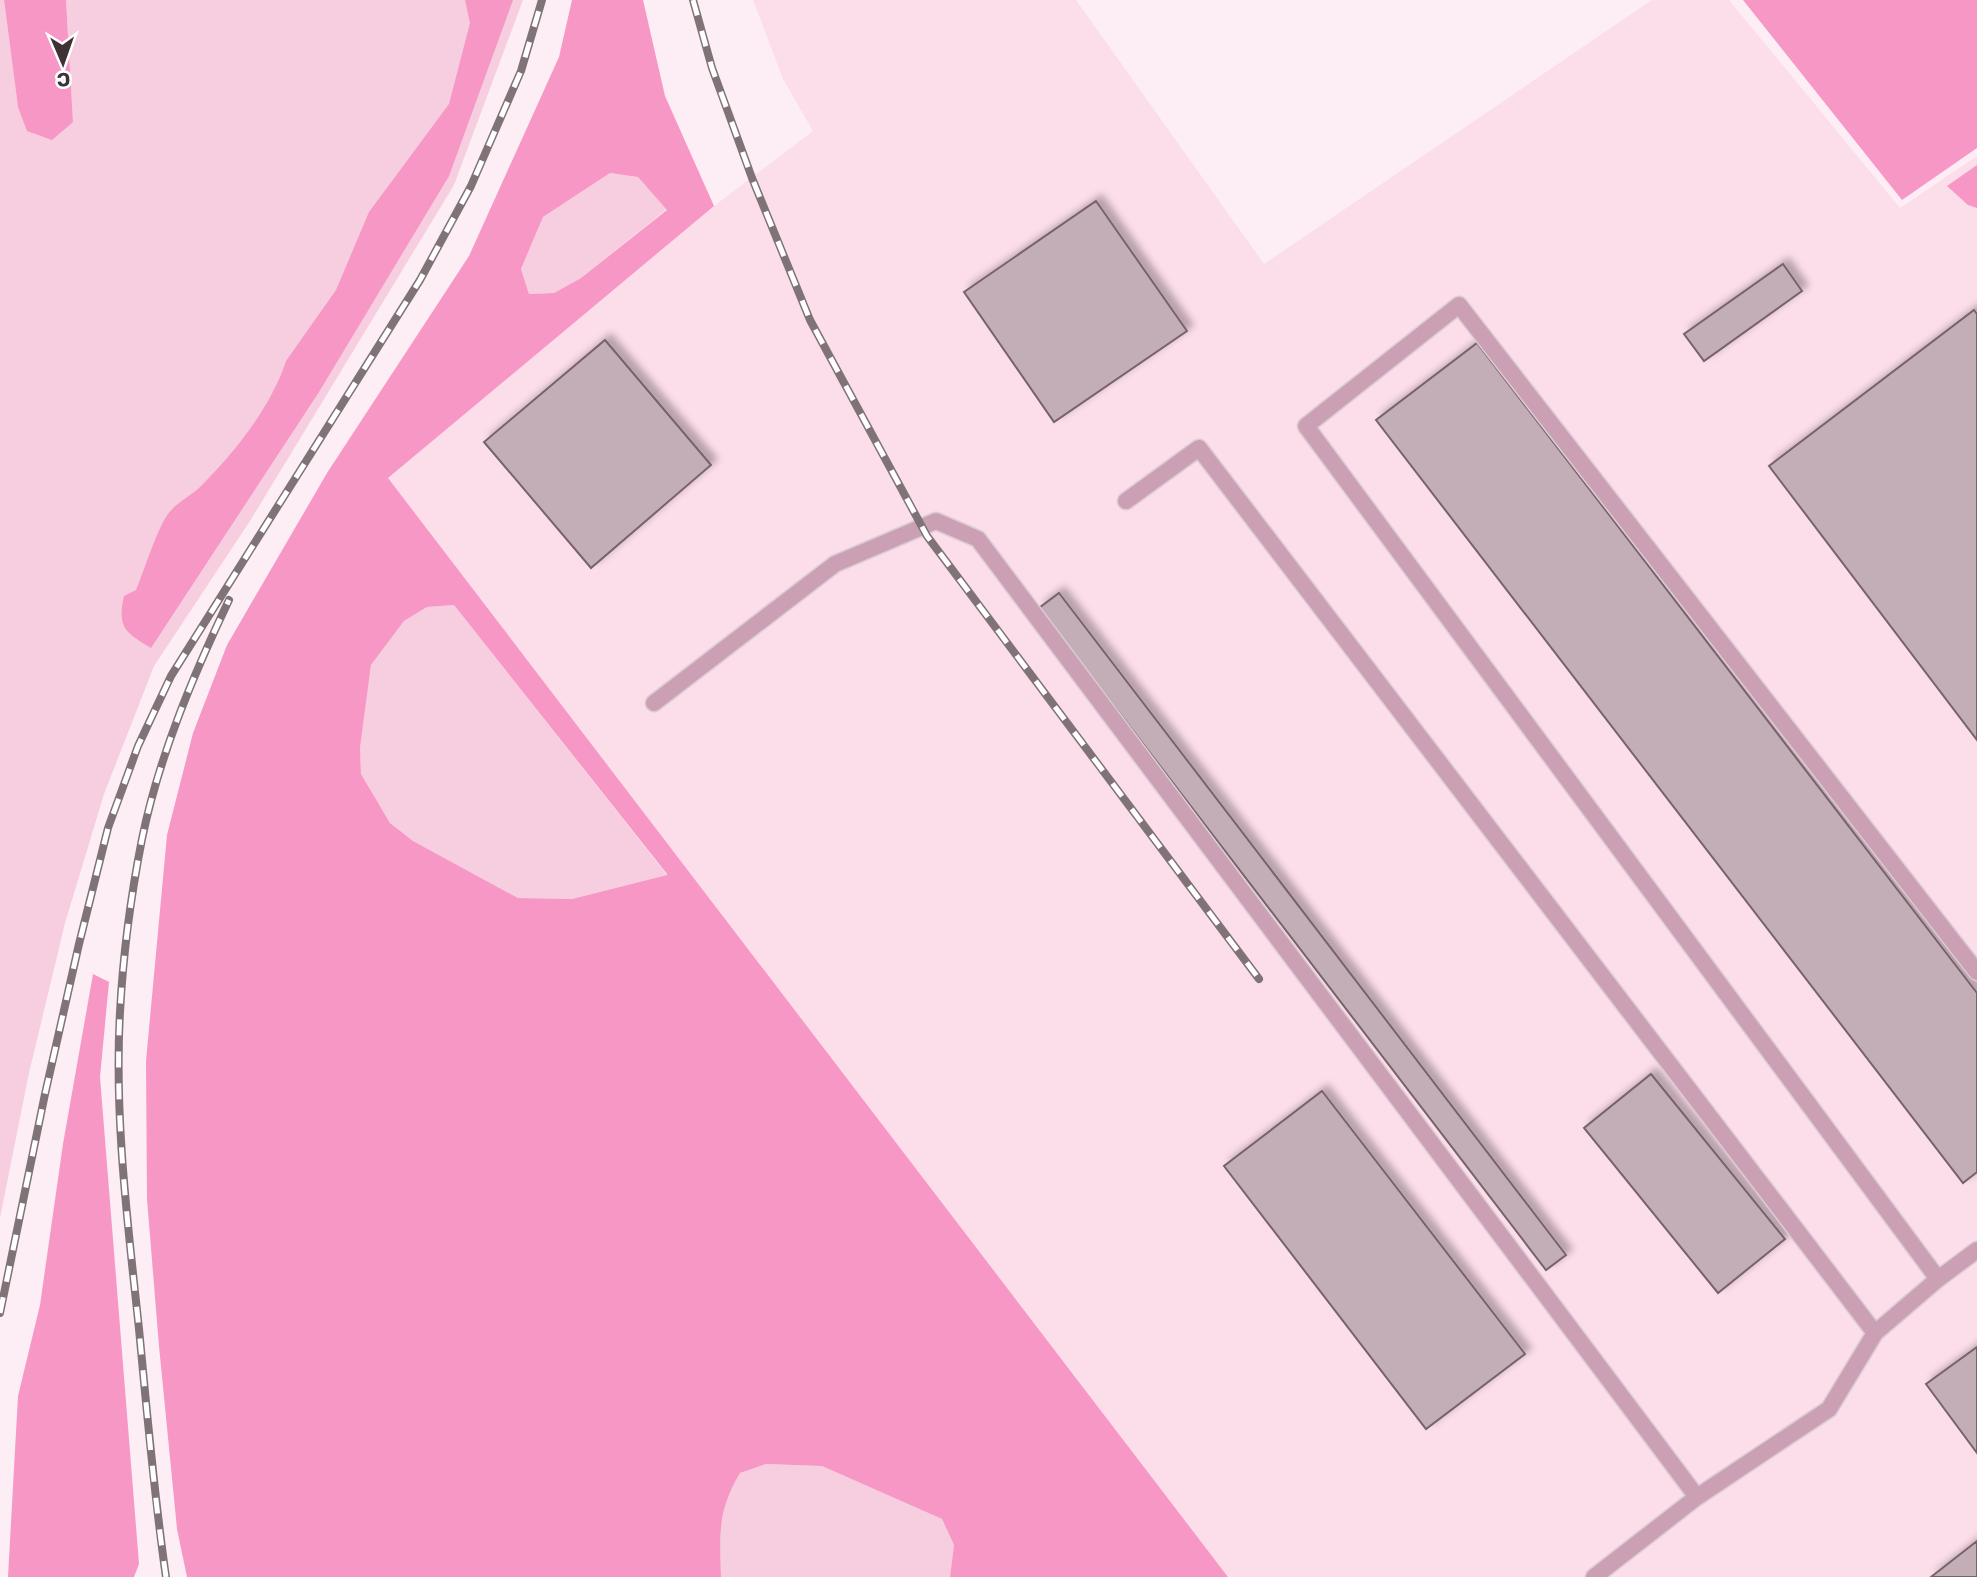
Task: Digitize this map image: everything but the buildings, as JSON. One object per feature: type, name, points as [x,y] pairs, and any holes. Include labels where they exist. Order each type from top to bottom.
[{"type":"lane","points":[[1938,1279],[1306,426],[1459,305],[1977,972]]},
{"type":"lane","points":[[1126,501],[1199,448],[1875,1333]]},
{"type":"lane","points":[[654,703],[835,564],[936,521],[978,539],[1697,1497]]},
{"type":"lane","points":[[1594,1577],[1697,1497],[1829,1409],[1875,1333],[1938,1279],[1977,1250]]},
{"type":"shaded area","points":[[0,0],[4,0],[18,107],[73,122],[66,0],[523,0],[454,185],[250,521],[154,666],[104,794],[65,923],[29,1073],[0,1218]]},
{"type":"shaded area","points":[[4,0],[66,0],[73,122],[52,140],[27,131],[18,107]]},
{"type":"shaded area","points":[[465,0],[513,0],[449,176],[319,392],[151,648],[125,628],[122,615],[124,596],[136,590],[168,514],[214,473],[251,428],[271,395],[286,361],[336,290],[369,212],[449,104],[470,23]]},
{"type":"shaded area","points":[[572,0],[643,0],[665,96],[714,206],[388,478],[1228,1577],[950,1577],[954,1545],[942,1519],[822,1466],[766,1464],[740,1473],[727,1500],[721,1535],[721,1577],[187,1577],[177,1529],[147,1199],[146,1061],[167,835],[193,733],[227,645],[327,473],[469,256],[559,57]],"holes":[[[610,173],[638,177],[667,210],[581,278],[554,293],[529,294],[521,269],[543,217]],[[454,605],[667,874],[667,875],[572,899],[518,898],[413,841],[390,823],[361,774],[360,748],[371,665],[404,621],[427,607]]]},
{"type":"shaded area","points":[[753,0],[1076,0],[1264,264],[1652,0],[1729,0],[1900,208],[1977,156],[1977,1577],[1228,1577],[388,478],[714,206],[813,131],[783,79]]},
{"type":"shaded area","points":[[1743,0],[1977,0],[1977,148],[1902,200]]},
{"type":"shaded area","points":[[1977,165],[1977,208],[1968,205],[1947,186]]},
{"type":"shaded area","points":[[610,173],[638,177],[667,209],[581,278],[554,293],[529,294],[521,269],[543,217]]},
{"type":"shaded area","points":[[454,605],[667,875],[572,899],[518,898],[413,841],[390,823],[361,774],[360,748],[371,665],[404,621],[427,607]]},
{"type":"shaded area","points":[[93,974],[109,982],[100,1077],[139,1564],[134,1577],[8,1577],[18,1396],[40,1305],[63,1144]]},
{"type":"shaded area","points":[[766,1464],[822,1466],[942,1519],[954,1545],[950,1577],[721,1577],[721,1535],[727,1500],[740,1473]]},
{"type":"railway","points":[[0,1313],[79,944],[108,828],[138,746],[171,676],[420,280],[471,186],[521,71],[542,0]]},
{"type":"railway","points":[[693,0],[712,68],[752,178],[810,320],[927,536],[1259,979]]},
{"type":"railway","points":[[166,1577],[123,1171],[119,1092],[121,990],[131,903],[149,808],[178,717],[229,600]]}]
